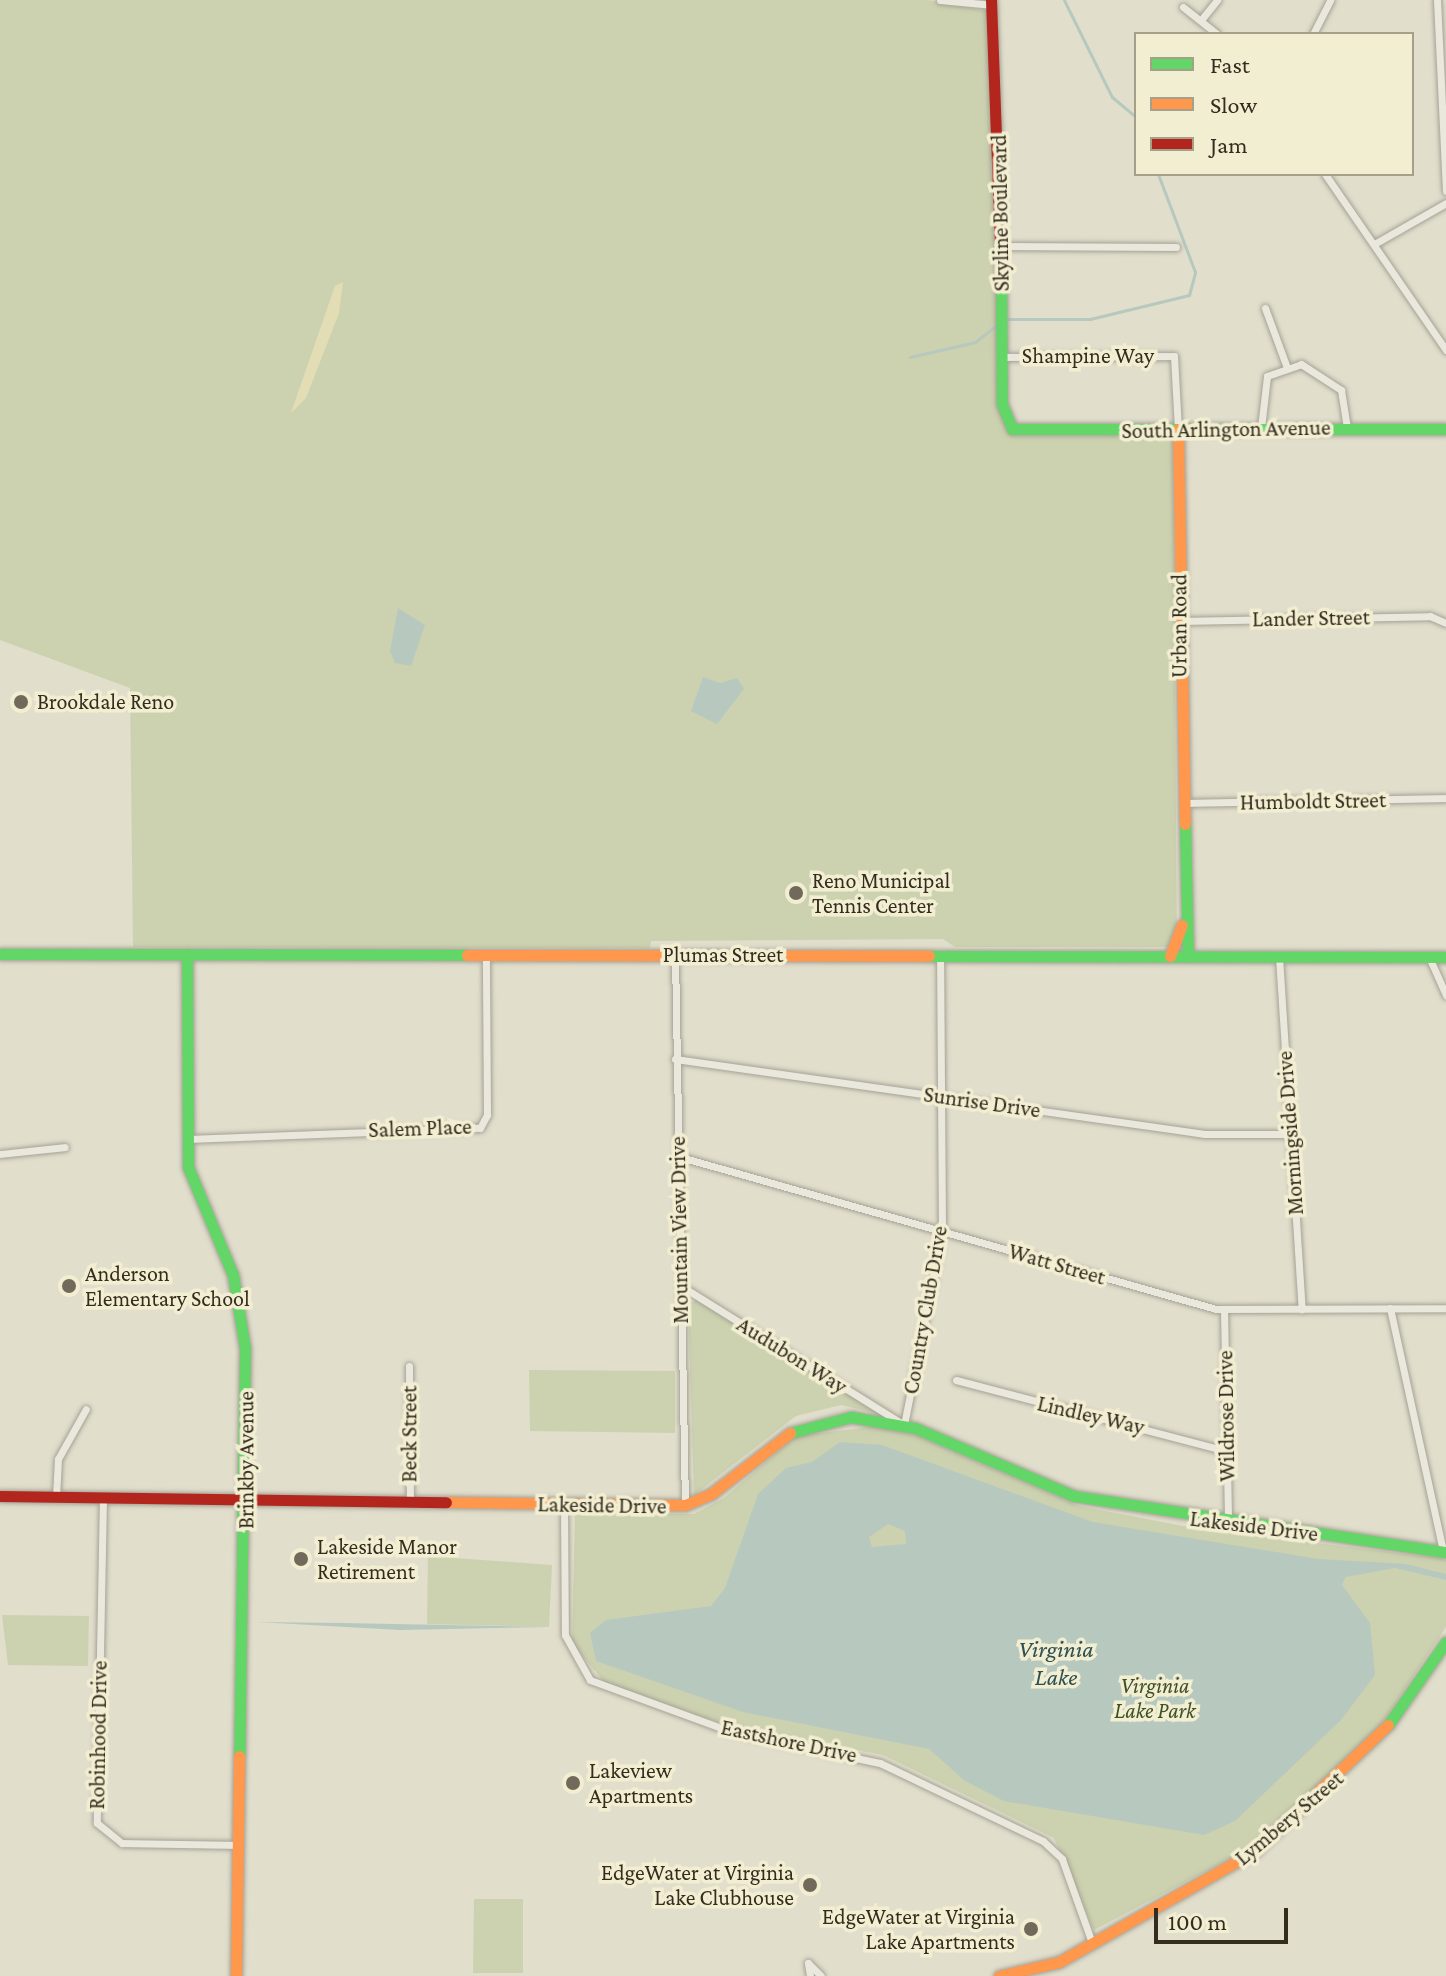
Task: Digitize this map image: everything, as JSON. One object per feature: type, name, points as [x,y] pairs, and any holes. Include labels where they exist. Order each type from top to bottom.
[{"type":"street","points":[[940,0],[953,5],[992,3]]},
{"type":"street","points":[[953,5],[963,0]]},
{"type":"street","points":[[1201,20],[1217,0]]},
{"type":"street","points":[[1314,32],[1330,0]]},
{"type":"street","points":[[1437,0],[1446,191]]},
{"type":"street","name":"Skyline Boulevard","points":[[992,3],[1002,357],[1008,425]]},
{"type":"street","points":[[1183,7],[1215,32]]},
{"type":"street","points":[[1326,176],[1376,243],[1446,350]]},
{"type":"street","points":[[1376,243],[1446,203]]},
{"type":"street","points":[[1001,246],[1176,247]]},
{"type":"street","points":[[1265,308],[1286,365]]},
{"type":"street","name":"Shampine Way","points":[[1002,357],[1174,356]]},
{"type":"street","name":"Urban Road","points":[[1174,356],[1178,429],[1181,803],[1188,956]]},
{"type":"street","points":[[1261,428],[1263,383],[1286,365],[1308,365],[1336,385],[1347,428]]},
{"type":"street","name":"South Arlington Avenue","points":[[1008,425],[1022,432],[1446,429]]},
{"type":"street","name":"Lander Street","points":[[1179,621],[1445,618]]},
{"type":"street","name":"Humboldt Street","points":[[1181,803],[1446,798]]},
{"type":"street","name":"Urban Road","points":[[1170,956],[1184,896]]},
{"type":"street","name":"Plumas Street","points":[[0,954],[1446,957]]},
{"type":"street","name":"Brinkby Avenue","points":[[187,954],[191,1180],[225,1250],[243,1320],[247,1500],[236,1976]]},
{"type":"street","name":"Country Club Drive","points":[[904,1425],[942,1231],[940,954]]},
{"type":"street","name":"Salem Place","points":[[188,1139],[480,1128],[487,1115],[486,955]]},
{"type":"street","name":"Mountain View Drive","points":[[675,955],[685,1505]]},
{"type":"street","name":"Morningside Drive","points":[[1279,957],[1302,1309]]},
{"type":"street","points":[[1429,957],[1446,995]]},
{"type":"street","name":"Sunrise Drive","points":[[675,1059],[1205,1134],[1290,1134]]},
{"type":"street","points":[[0,1154],[65,1147]]},
{"type":"street","name":"Watt Street","points":[[677,1156],[1224,1309],[1446,1308]]},
{"type":"street","name":"Audubon Way","points":[[681,1286],[904,1425]]},
{"type":"street","points":[[1390,1308],[1445,1551]]},
{"type":"street","name":"Wildrose Drive","points":[[1224,1309],[1228,1523]]},
{"type":"street","name":"Beck Street","points":[[409,1366],[410,1502]]},
{"type":"street","name":"Lindley Way","points":[[956,1380],[1226,1451]]},
{"type":"street","points":[[56,1497],[58,1459],[86,1409]]},
{"type":"street","name":"Lakeside Drive","points":[[0,1496],[685,1505],[804,1426],[851,1417],[904,1425],[1059,1492],[1228,1523],[1445,1551]]},
{"type":"street","name":"Robinhood Drive","points":[[103,1497],[97,1823],[122,1843],[238,1845]]},
{"type":"street","name":"Eastshore Drive","points":[[564,1505],[565,1635],[590,1680],[729,1731],[880,1763],[1043,1841],[1062,1859],[1092,1943]]},
{"type":"street","name":"Lymbery Street","points":[[999,1976],[1052,1971],[1092,1943],[1269,1840],[1378,1740],[1446,1642]]},
{"type":"street","points":[[810,1976],[812,1963],[821,1976]]},
{"type":"green space","points":[[0,0],[928,0],[987,11],[1007,429],[1018,436],[1173,435],[1177,947],[955,947],[943,939],[651,941],[650,948],[133,947],[130,688],[0,640]]},
{"type":"green space","points":[[697,1299],[879,1414],[841,1405],[796,1416],[694,1495],[688,1305]]},
{"type":"green space","points":[[529,1370],[675,1371],[675,1433],[530,1431]]},
{"type":"green space","name":"Virginia Lake","points":[[878,1426],[917,1436],[1079,1506],[1199,1529],[1446,1560],[1446,1627],[1376,1732],[1262,1834],[1229,1859],[1094,1930],[1054,1838],[883,1755],[725,1725],[604,1682],[572,1643],[575,1513],[694,1514],[724,1498],[796,1436]]},
{"type":"green space","points":[[428,1556],[552,1565],[549,1627],[427,1624]]},
{"type":"green space","points":[[2,1615],[89,1616],[88,1666],[8,1665]]},
{"type":"green space","points":[[474,1899],[523,1899],[523,1973],[473,1973]]},
{"type":"sand","points":[[343,282],[339,313],[306,398],[291,413],[335,286]]},
{"type":"water","points":[[398,608],[425,625],[411,666],[395,663],[390,651]]},
{"type":"water","points":[[703,677],[720,683],[737,678],[744,689],[717,724],[691,711]]},
{"type":"water","name":"Virginia Lake","points":[[840,1442],[882,1445],[1093,1522],[1318,1559],[1406,1564],[1446,1574],[1446,1580],[1395,1568],[1346,1577],[1342,1585],[1370,1623],[1375,1675],[1341,1720],[1235,1821],[1204,1835],[1004,1801],[965,1781],[929,1749],[743,1712],[596,1661],[590,1633],[606,1620],[711,1606],[725,1588],[758,1494],[786,1468],[812,1462]],"holes":[[[888,1524],[905,1531],[906,1544],[872,1547],[869,1537]]]},
{"type":"water","points":[[257,1622],[341,1623],[548,1627],[400,1630]]},
{"type":"waterway","points":[[1064,0],[1112,97],[1134,115]]},
{"type":"waterway","points":[[1004,319],[1090,319],[1189,295],[1195,272],[1159,176]]},
{"type":"waterway","points":[[910,357],[975,342],[998,324]]},
{"type":"traffic: fast","points":[[1001,276],[1002,404],[1012,429],[1446,429]]},
{"type":"traffic: fast","points":[[1185,824],[1188,956]]},
{"type":"traffic: fast","points":[[0,954],[467,955]]},
{"type":"traffic: fast","points":[[187,954],[188,1167],[233,1275],[245,1348],[239,1756]]},
{"type":"traffic: fast","points":[[929,956],[1446,957]]},
{"type":"traffic: fast","points":[[790,1433],[851,1417],[915,1428],[1074,1496],[1446,1552]]},
{"type":"traffic: fast","points":[[1388,1725],[1446,1642]]},
{"type":"traffic: slow","points":[[1178,429],[1185,824]]},
{"type":"traffic: slow","points":[[1170,956],[1182,925]]},
{"type":"traffic: slow","points":[[467,955],[929,956]]},
{"type":"traffic: slow","points":[[446,1502],[685,1505],[711,1494],[790,1433]]},
{"type":"traffic: slow","points":[[999,1976],[1059,1962],[1255,1851],[1388,1725]]},
{"type":"traffic: slow","points":[[236,1976],[239,1756]]},
{"type":"traffic: jam","points":[[991,0],[1001,276]]},
{"type":"traffic: jam","points":[[0,1496],[446,1502]]},
{"type":"place","name":"Brookdale Reno","points":[[21,702]]},
{"type":"place","name":"Reno Municipal Tennis Center","points":[[796,893]]},
{"type":"place","name":"Anderson Elementary School","points":[[69,1286]]},
{"type":"place","name":"Lakeside Manor Retirement","points":[[301,1559]]},
{"type":"place","name":"Lakeview Apartments","points":[[573,1783]]},
{"type":"place","name":"EdgeWater at Virginia Lake Clubhouse","points":[[810,1885]]},
{"type":"place","name":"EdgeWater at Virginia Lake Apartments","points":[[1031,1929]]},
{"type":"park label","name":"Virginia Lake Park","points":[[1155,1698]]}]
